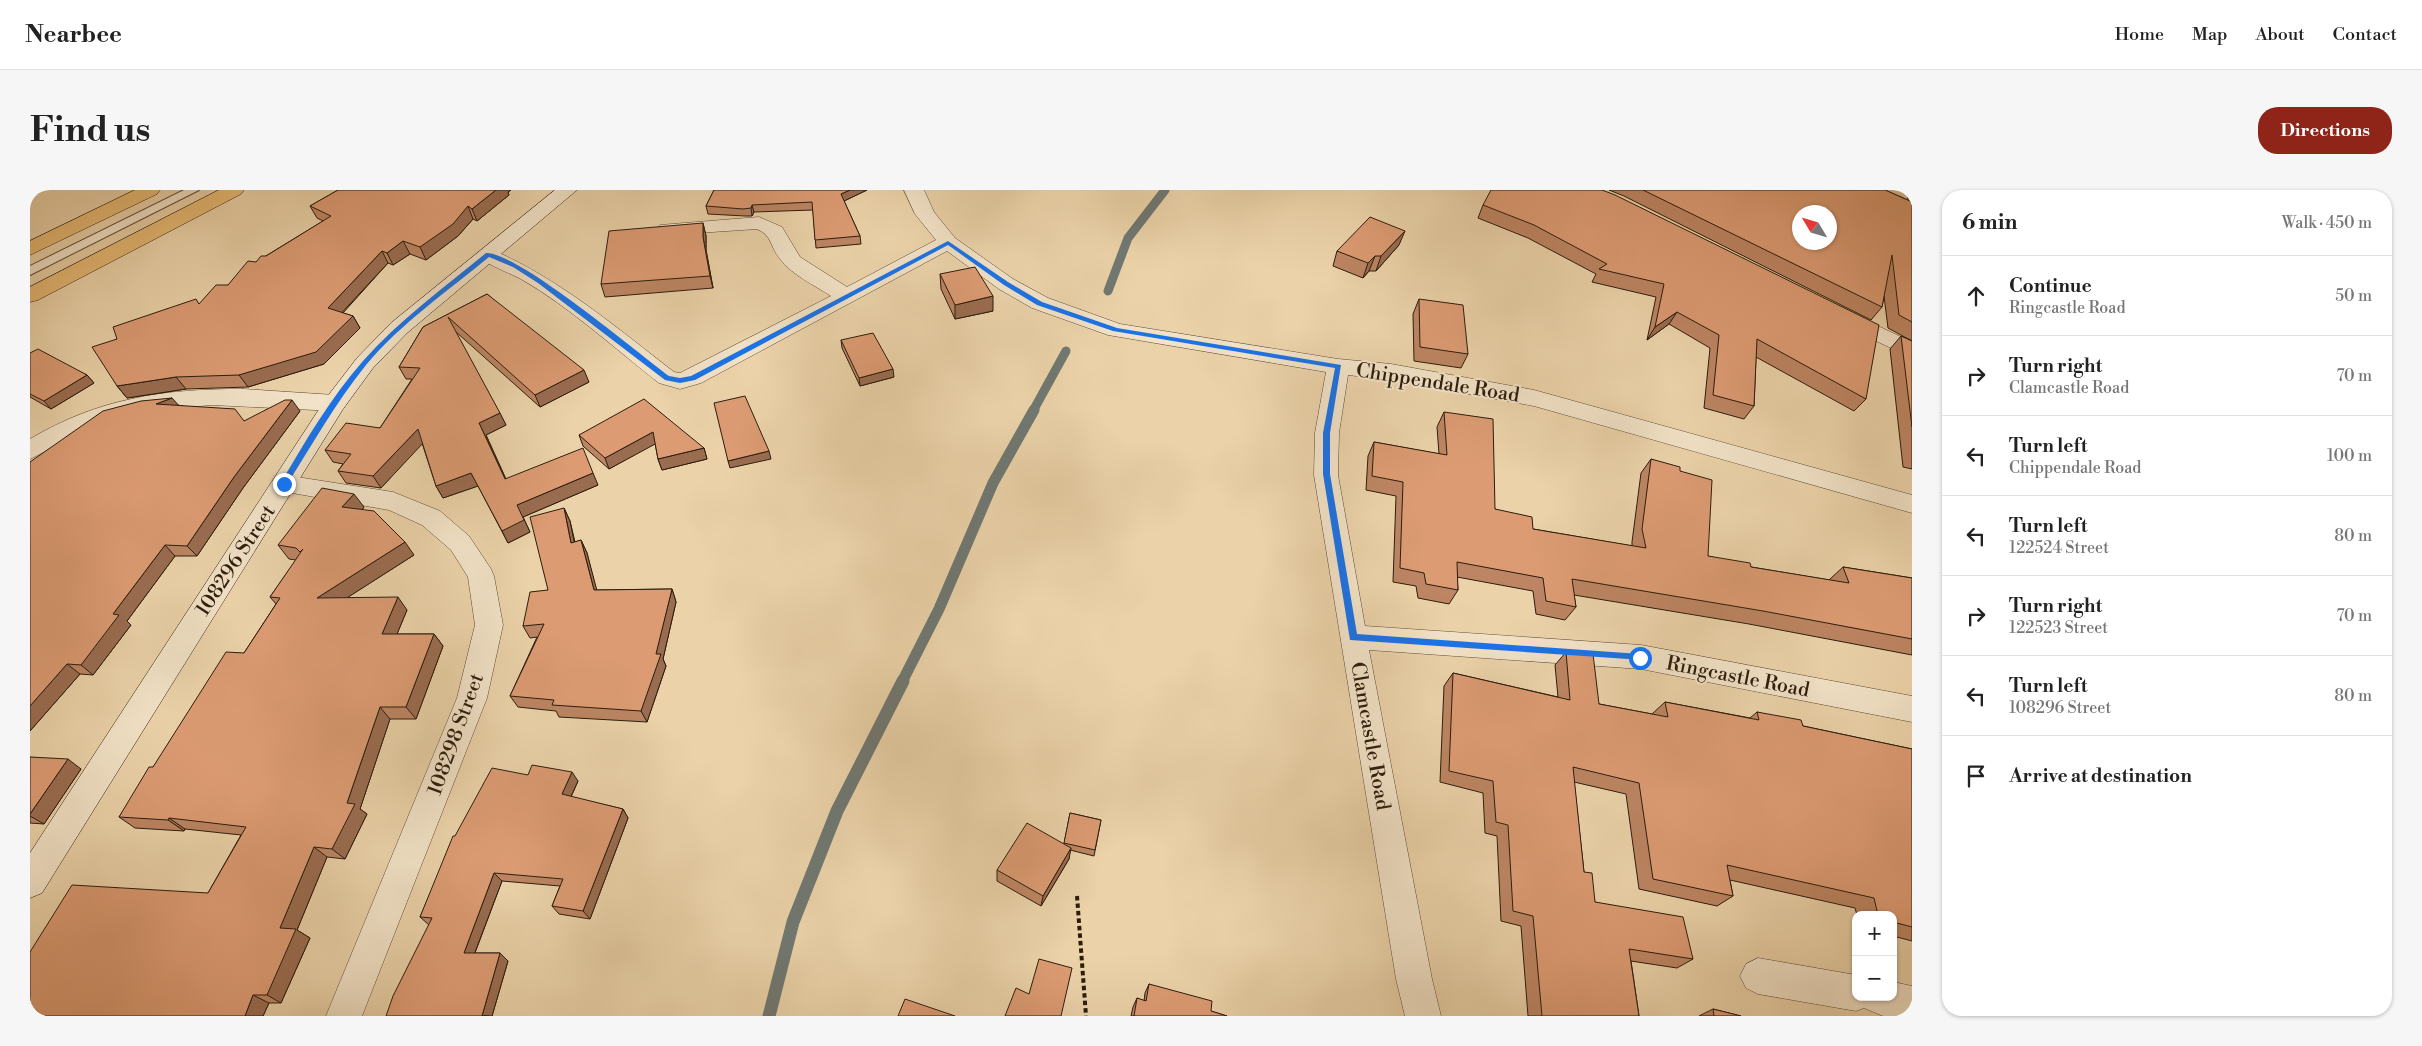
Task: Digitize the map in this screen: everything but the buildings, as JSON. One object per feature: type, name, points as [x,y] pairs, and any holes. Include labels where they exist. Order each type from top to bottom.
[{"type":"main road","points":[[30,249],[150,190]]},
{"type":"main road","points":[[30,295],[234,190]]},
{"type":"street","name":"108296 Street","points":[[30,882],[335,403],[365,362],[400,328],[567,190]]},
{"type":"street","name":"Chippendale Road","points":[[914,190],[925,214],[948,242],[1006,284],[1040,303],[1116,330],[1338,366],[1391,372],[1534,398],[1912,504]]},
{"type":"street","points":[[647,231],[759,222],[772,227],[781,235],[784,250],[792,260],[846,296]]},
{"type":"street","points":[[488,255],[516,266],[540,281],[667,378],[680,381],[693,378],[948,242]]},
{"type":"street","points":[[1824,307],[1912,350]]},
{"type":"street","name":"Clamcastle Road","points":[[1338,366],[1327,433],[1326,474],[1414,979],[1423,1016]]},
{"type":"street","points":[[30,450],[92,418],[134,406],[178,399],[224,396],[335,403]]},
{"type":"street","name":"108298 Street","points":[[284,484],[393,501],[431,518],[460,543],[481,576],[489,625],[472,698],[344,1016]]},
{"type":"street","name":"Ringcastle Road","points":[[1353,637],[1640,658],[1912,709]]},
{"type":"street","points":[[1758,976],[1852,993]]},
{"type":"street","points":[[1897,1001],[1912,1004]]},
{"type":"lane","points":[[30,272],[193,190]]},
{"type":"path","points":[[1077,896],[1086,1016]]},
{"type":"waterway","points":[[1108,291],[1128,238],[1165,190]]},
{"type":"waterway","points":[[1033,411],[1066,351]]},
{"type":"waterway","points":[[902,682],[939,609],[993,483],[1034,410]]},
{"type":"waterway","points":[[769,1016],[793,922],[837,811],[903,681]]},
{"type":"route","points":[[284,484],[335,403],[365,362],[400,328],[488,255],[516,266],[540,281],[667,378],[680,381],[693,378],[948,242],[1006,284],[1040,303],[1075,317],[1116,330],[1338,366],[1327,433],[1326,474],[1353,637],[1640,658]]}]
